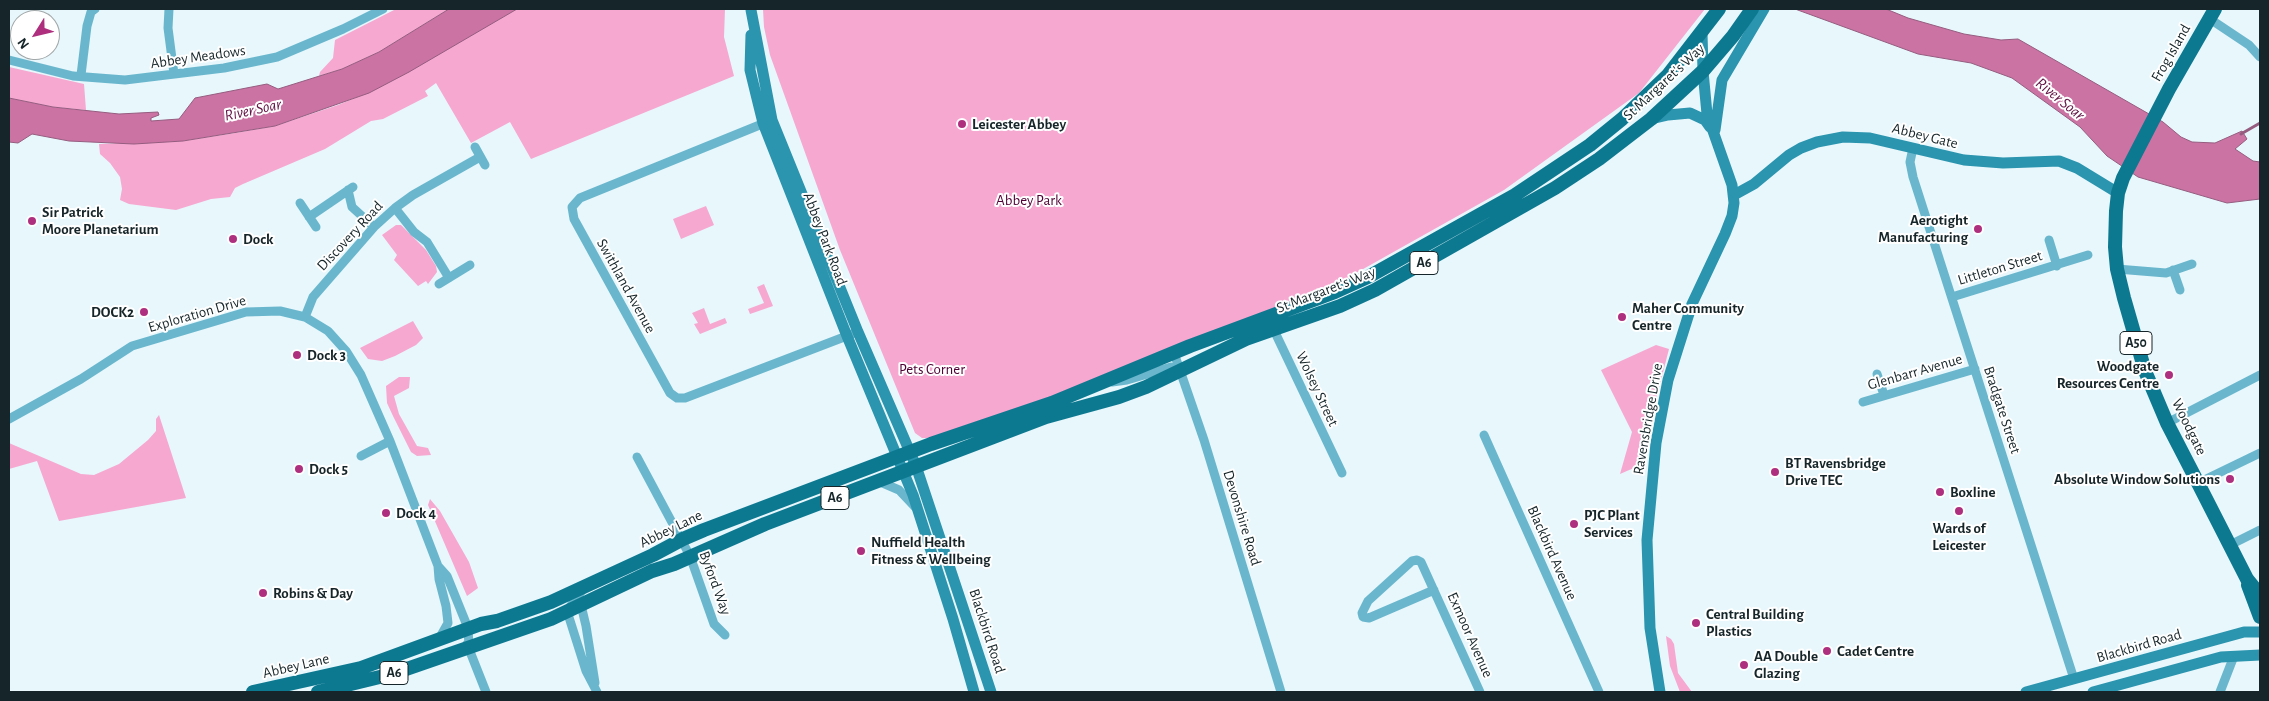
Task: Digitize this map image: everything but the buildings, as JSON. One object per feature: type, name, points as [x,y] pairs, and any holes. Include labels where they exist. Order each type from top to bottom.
[{"type":"main road","name":"St Margaret's Way","points":[[910,468],[1046,417],[1108,401],[1179,371],[1271,322],[1368,277],[1515,195],[1590,145],[1622,118],[1668,75],[1719,9]]},
{"type":"main road","name":"St Margaret's Way","points":[[897,458],[1052,404],[1174,353],[1271,322],[1340,306],[1401,277],[1555,188],[1599,159],[1651,119],[1702,71],[1749,24],[1752,9]]},
{"type":"main road","name":"Frog Island","points":[[2118,193],[2123,178],[2212,14]]},
{"type":"main road","name":"Woodgate","points":[[2118,193],[2115,230],[2117,269],[2145,371],[2167,423],[2247,579],[2260,595]]},
{"type":"main road","name":"Abbey Lane","points":[[253,692],[361,668],[438,639],[463,633],[551,602],[586,584],[653,555],[682,539],[897,458]]},
{"type":"main road","name":"Abbey Lane","points":[[318,692],[365,682],[463,633],[487,637],[516,630],[765,524],[910,468]]},
{"type":"main road","name":"Woodgate","points":[[2247,579],[2250,594],[2260,617]]},
{"type":"street","points":[[169,9],[168,28],[174,74]]},
{"type":"street","name":"Abbey Meadows","points":[[9,60],[73,76],[81,75],[125,80],[245,65],[277,57],[343,29],[383,9]]},
{"type":"street","name":"Abbey Park Road","points":[[751,9],[768,122],[847,336],[897,458],[910,468]]},
{"type":"street","name":"Ravensbridge Drive","points":[[1715,134],[1722,80],[1749,24],[1764,9]]},
{"type":"street","points":[[81,75],[90,10]]},
{"type":"street","points":[[2212,14],[2260,58]]},
{"type":"street","name":"Ravensbridge Drive","points":[[1660,692],[1650,628],[1646,540],[1656,443],[1668,380],[1692,304],[1732,216],[1734,195],[1707,114],[1702,71],[1702,33]]},
{"type":"street","name":"Ravensbridge Drive","points":[[1651,119],[1690,113],[1705,120],[1715,134]]},
{"type":"street","name":"Abbey Park Road","points":[[768,122],[910,452],[910,468]]},
{"type":"street","name":"Swithland Avenue","points":[[768,122],[580,198],[572,206],[574,219],[673,396],[685,398],[858,332]]},
{"type":"street","name":"Abbey Gate","points":[[1734,195],[1754,184],[1789,155],[1817,142],[1843,137],[1870,138],[1964,160],[2003,163],[2058,161],[2078,168],[2118,193]]},
{"type":"street","name":"Discovery Road","points":[[305,317],[313,297],[374,227],[413,195],[482,161],[475,148]]},
{"type":"street","name":"Bradgate Street","points":[[1913,148],[1910,162],[1914,177],[2074,679]]},
{"type":"street","points":[[309,217],[350,189],[352,207],[374,227]]},
{"type":"street","points":[[300,203],[316,227]]},
{"type":"street","points":[[395,208],[414,232],[427,242],[450,278]]},
{"type":"street","name":"Littleton Street","points":[[2049,240],[2057,266]]},
{"type":"street","name":"Littleton Street","points":[[1952,297],[2088,255]]},
{"type":"street","points":[[2117,269],[2166,273],[2192,264]]},
{"type":"street","points":[[439,284],[470,265]]},
{"type":"street","points":[[2173,270],[2180,290]]},
{"type":"street","name":"Exploration Drive","points":[[9,419],[81,380],[132,346],[246,312],[280,311],[305,317],[328,331],[346,351],[360,375],[390,441],[438,566],[439,579],[446,606],[463,633]]},
{"type":"street","name":"Wolsey Street","points":[[1271,322],[1342,473]]},
{"type":"street","name":"Devonshire Road","points":[[1174,353],[1204,440],[1281,692]]},
{"type":"street","points":[[1097,384],[1127,380],[1171,367],[1179,371]]},
{"type":"street","name":"Glenbarr Avenue","points":[[1862,402],[1975,369]]},
{"type":"street","points":[[1877,374],[1884,395]]},
{"type":"street","points":[[2167,423],[2260,375]]},
{"type":"street","name":"Blackbird Avenue","points":[[1484,435],[1594,688],[1599,692]]},
{"type":"street","points":[[361,456],[390,441]]},
{"type":"street","points":[[2198,483],[2260,453]]},
{"type":"street","name":"Byford Way","points":[[637,457],[690,556],[714,624],[725,635]]},
{"type":"street","name":"Blackbird Road","points":[[910,468],[918,508],[974,692]]},
{"type":"street","name":"Blackbird Road","points":[[910,468],[977,647],[991,692]]},
{"type":"street","points":[[878,481],[899,490],[918,508]]},
{"type":"street","points":[[2230,545],[2260,530]]},
{"type":"street","name":"Exmoor Avenue","points":[[1434,590],[1369,618],[1363,617],[1362,613],[1368,601],[1412,561],[1417,560],[1421,562],[1434,590],[1480,692]]},
{"type":"street","name":"Exploration Drive","points":[[438,566],[447,576],[463,633]]},
{"type":"street","points":[[586,584],[573,607],[586,671],[596,689]]},
{"type":"street","points":[[551,602],[573,607]]},
{"type":"street","points":[[573,607],[589,640],[596,689]]},
{"type":"street","name":"Blackbird Road","points":[[2026,692],[2244,632],[2260,632]]},
{"type":"street","points":[[463,633],[486,692]]},
{"type":"street","points":[[962,651],[977,647]]},
{"type":"street","points":[[2093,692],[2221,657],[2260,655]]},
{"type":"street","points":[[2220,692],[2234,656]]},
{"type":"green space","points":[[396,9],[449,9],[379,52],[342,69],[319,76],[320,72],[333,58],[335,40]]},
{"type":"green space","points":[[517,9],[725,9],[724,37],[734,76],[531,159],[510,122],[471,143],[436,83],[425,91],[428,96],[383,119],[371,121],[325,149],[235,188],[230,197],[211,199],[176,210],[129,204],[120,200],[122,189],[120,177],[110,163],[100,154],[99,144],[183,141],[235,133],[275,126],[338,105],[369,92]]},
{"type":"green space","name":"Abbey Park","points":[[763,9],[1705,9],[1639,93],[1504,190],[1340,282],[1278,310],[1060,394],[930,438],[922,438],[915,433],[840,250],[770,55],[764,27]]},
{"type":"green space","points":[[9,67],[84,84],[86,110],[53,107],[9,98]]},
{"type":"green space","points":[[706,206],[714,225],[681,239],[673,219]]},
{"type":"green space","points":[[396,225],[401,225],[426,250],[436,266],[437,272],[428,284],[426,281],[418,286],[394,260],[397,255],[382,235]]},
{"type":"green space","points":[[764,284],[773,306],[750,314],[748,309],[764,303],[757,287]]},
{"type":"green space","points":[[704,308],[710,324],[725,318],[727,323],[700,334],[694,324],[698,323],[692,313]]},
{"type":"green space","points":[[413,321],[423,338],[416,345],[395,356],[382,361],[368,359],[360,348]]},
{"type":"green space","points":[[1656,345],[1669,349],[1652,415],[1643,464],[1620,474],[1632,432],[1601,370]]},
{"type":"green space","points":[[399,377],[410,377],[409,388],[394,396],[399,414],[417,446],[428,448],[431,455],[417,456],[411,452],[387,403],[386,386]]},
{"type":"green space","points":[[159,415],[186,498],[59,521],[37,461],[9,469],[9,443],[81,474],[94,475],[119,464],[148,440],[156,431],[156,419]]},
{"type":"green space","points":[[430,499],[440,511],[469,562],[478,588],[467,596],[428,505]]},
{"type":"green space","points":[[1666,636],[1674,644],[1678,673],[1692,692],[1680,692],[1670,666]]},
{"type":"water","name":"River Soar","points":[[449,9],[517,9],[369,93],[275,126],[183,141],[134,144],[69,141],[32,134],[18,143],[9,142],[9,98],[53,107],[119,114],[158,112],[159,115],[151,118],[151,121],[179,119],[195,98],[267,84],[278,89],[342,69],[379,52]]},
{"type":"water","name":"River Soar","points":[[1795,9],[1886,9],[1908,18],[1964,34],[2001,40],[2018,39],[2163,122],[2181,137],[2192,142],[2215,143],[2242,131],[2247,139],[2235,149],[2253,161],[2260,162],[2260,199],[2227,203],[2138,177],[2107,156],[2080,127],[2012,78],[1971,63],[1918,54]]},
{"type":"waterway","points":[[2241,134],[2260,123]]},
{"type":"place","name":"Leicester Abbey","points":[[962,124]]},
{"type":"place","name":"Sir Patrick Moore Planetarium","points":[[32,221]]},
{"type":"place","name":"Aerotight Manufacturing","points":[[1978,229]]},
{"type":"place","name":"Dock","points":[[233,239]]},
{"type":"place","name":"DOCK2","points":[[144,312]]},
{"type":"place","name":"Maher Community Centre","points":[[1622,317]]},
{"type":"place","name":"Dock 3","points":[[297,355]]},
{"type":"place","name":"Woodgate Resources Centre","points":[[2169,375]]},
{"type":"place","name":"Dock 5","points":[[299,469]]},
{"type":"place","name":"BT Ravensbridge Drive TEC","points":[[1775,472]]},
{"type":"place","name":"Absolute Window Solutions","points":[[2230,479]]},
{"type":"place","name":"Boxline","points":[[1940,492]]},
{"type":"place","name":"Wards of Leicester","points":[[1959,511]]},
{"type":"place","name":"Dock 4","points":[[386,513]]},
{"type":"place","name":"PJC Plant Services","points":[[1574,524]]},
{"type":"place","name":"Nuffield Health Fitness & Wellbeing","points":[[861,551]]},
{"type":"place","name":"Robins & Day","points":[[263,593]]},
{"type":"place","name":"Central Building Plastics","points":[[1696,623]]},
{"type":"place","name":"Cadet Centre","points":[[1827,651]]},
{"type":"place","name":"AA Double Glazing","points":[[1744,665]]},
{"type":"park label","name":"Pets Corner","points":[[932,369]]}]
